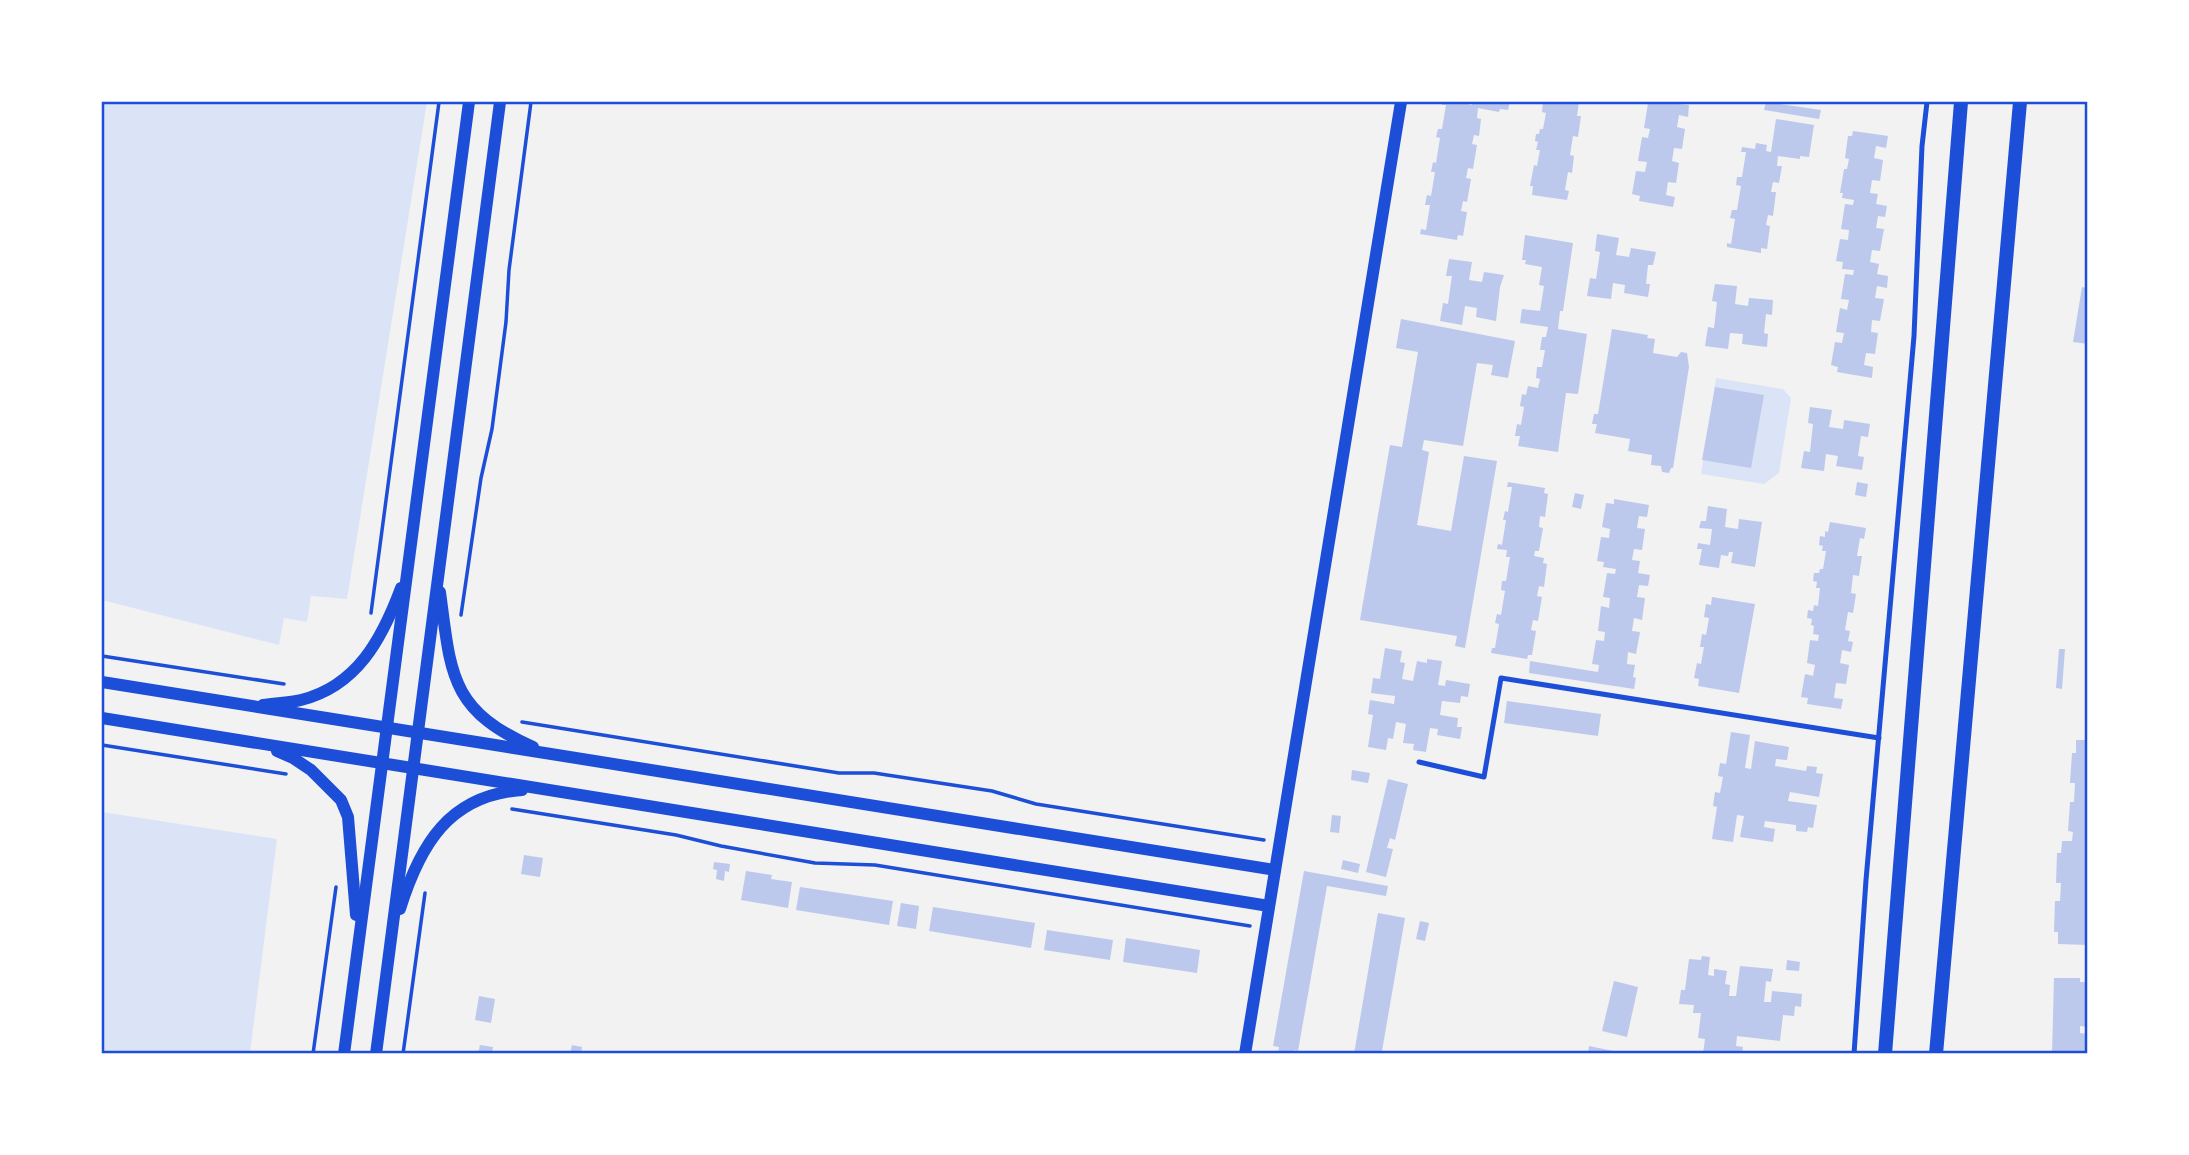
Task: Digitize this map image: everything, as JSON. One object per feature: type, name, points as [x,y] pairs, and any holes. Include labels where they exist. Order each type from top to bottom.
[{"type":"main road","points":[[1885,1054],[1961,102]]},
{"type":"main road","points":[[1936,1054],[2020,102]]},
{"type":"street","points":[[344,1054],[469,102]]},
{"type":"street","points":[[376,1054],[500,102]]},
{"type":"street","points":[[1245,1054],[1401,102]]},
{"type":"street","points":[[249,706],[300,700],[340,684],[359,667],[373,648],[407,572]]},
{"type":"street","points":[[438,576],[456,684],[480,716],[521,741],[550,754]]},
{"type":"street","points":[[102,682],[1275,870]]},
{"type":"street","points":[[102,718],[1269,906]]},
{"type":"street","points":[[243,740],[293,758],[311,770],[341,800],[348,817],[359,937]]},
{"type":"street","points":[[389,943],[406,890],[423,851],[449,817],[492,794],[542,789]]},
{"type":"lane","points":[[1854,1054],[1866,880],[1914,336],[1922,146],[1927,102]]},
{"type":"lane","points":[[1419,762],[1484,777],[1501,678],[1879,738]]},
{"type":"path","points":[[369,623],[439,102]]},
{"type":"path","points":[[460,622],[481,478],[492,429],[531,102]]},
{"type":"path","points":[[102,656],[295,686]]},
{"type":"path","points":[[522,722],[839,773],[874,772],[979,789],[1037,804],[1280,843]]},
{"type":"path","points":[[102,745],[290,776]]},
{"type":"path","points":[[504,808],[676,835],[815,863],[875,865],[1266,929]]},
{"type":"path","points":[[313,1054],[337,880]]},
{"type":"path","points":[[403,1054],[426,884]]},
{"type":"shaded area","points":[[102,102],[427,102],[347,599],[311,596],[307,622],[284,618],[279,645],[102,600]]},
{"type":"shaded area","points":[[1716,378],[1783,389],[1791,398],[1779,473],[1764,484],[1701,474]]},
{"type":"shaded area","points":[[102,812],[277,839],[250,1053],[102,1053]]},
{"type":"building","points":[[1442,102],[1467,102],[1472,105],[1472,102],[1510,102],[1508,110],[1500,109],[1499,112],[1478,108],[1477,118],[1481,119],[1479,136],[1474,135],[1472,144],[1477,145],[1473,169],[1468,168],[1466,178],[1471,179],[1467,202],[1463,201],[1461,211],[1467,212],[1463,236],[1458,235],[1457,240],[1420,234],[1421,229],[1426,230],[1430,205],[1425,205],[1427,195],[1431,196],[1435,172],[1431,172],[1433,162],[1436,163],[1440,138],[1436,137],[1438,129],[1442,129],[1446,105],[1442,105]]},
{"type":"building","points":[[1543,102],[1579,102],[1577,116],[1581,116],[1578,137],[1573,136],[1570,155],[1574,156],[1572,173],[1568,172],[1565,190],[1569,191],[1567,200],[1532,195],[1533,186],[1530,186],[1540,150],[1536,150],[1536,134],[1543,129],[1546,113],[1542,112]]},
{"type":"building","points":[[1766,102],[1821,110],[1819,119],[1764,110]]},
{"type":"building","points":[[1648,103],[1689,105],[1688,117],[1679,115],[1677,127],[1685,129],[1682,149],[1674,148],[1672,161],[1679,163],[1676,183],[1668,182],[1666,195],[1675,197],[1673,207],[1639,201],[1640,196],[1632,194],[1636,171],[1645,172],[1647,162],[1638,161],[1642,137],[1648,138],[1650,129],[1644,128]]},
{"type":"building","points":[[1776,119],[1814,125],[1809,157],[1800,156],[1800,159],[1778,156],[1777,166],[1782,166],[1779,183],[1773,182],[1771,192],[1776,192],[1773,216],[1768,215],[1766,225],[1770,226],[1767,249],[1761,248],[1761,253],[1727,247],[1727,243],[1731,244],[1735,219],[1730,218],[1732,210],[1737,210],[1741,186],[1736,185],[1737,177],[1742,177],[1746,152],[1741,152],[1742,147],[1755,149],[1756,143],[1767,145],[1766,151],[1771,152]]},
{"type":"building","points":[[1853,131],[1888,136],[1886,148],[1876,146],[1874,158],[1883,160],[1880,181],[1872,180],[1870,193],[1878,194],[1876,204],[1887,206],[1885,217],[1878,216],[1876,228],[1884,229],[1880,251],[1872,250],[1870,262],[1879,264],[1877,274],[1888,276],[1887,288],[1877,286],[1875,298],[1884,299],[1880,321],[1872,320],[1871,332],[1878,333],[1875,354],[1866,353],[1864,365],[1873,367],[1872,378],[1837,372],[1838,367],[1831,365],[1835,342],[1842,343],[1844,333],[1836,332],[1840,308],[1847,310],[1849,300],[1841,299],[1845,274],[1853,275],[1854,270],[1842,269],[1843,262],[1836,261],[1840,239],[1848,240],[1849,230],[1841,229],[1845,204],[1853,205],[1854,200],[1842,198],[1843,193],[1840,193],[1844,169],[1847,169],[1849,159],[1845,158],[1848,136],[1852,136]]},
{"type":"building","points":[[1597,234],[1619,238],[1616,255],[1629,257],[1631,248],[1656,252],[1653,265],[1648,265],[1648,297],[1624,293],[1625,285],[1613,283],[1611,299],[1587,296],[1590,278],[1596,279],[1600,252],[1595,251]]},
{"type":"building","points":[[1525,235],[1573,243],[1558,329],[1587,334],[1578,394],[1566,393],[1558,452],[1518,446],[1520,436],[1515,436],[1517,424],[1521,425],[1524,407],[1520,406],[1522,394],[1526,395],[1528,386],[1538,388],[1540,379],[1536,378],[1537,367],[1542,367],[1545,350],[1540,350],[1542,337],[1546,337],[1548,327],[1520,323],[1522,309],[1540,311],[1544,286],[1539,285],[1542,267],[1525,264],[1526,260],[1522,260]]},
{"type":"building","points":[[1449,259],[1472,262],[1469,280],[1482,282],[1484,272],[1504,275],[1496,321],[1476,317],[1477,308],[1465,306],[1462,325],[1440,321],[1443,303],[1448,304],[1452,276],[1446,276]]},
{"type":"building","points":[[1715,284],[1737,286],[1735,304],[1748,306],[1749,298],[1773,300],[1772,315],[1766,314],[1764,333],[1768,334],[1767,347],[1742,344],[1743,334],[1730,333],[1728,349],[1705,346],[1708,327],[1714,328],[1717,302],[1712,301]]},
{"type":"building","points":[[2082,287],[2088,288],[2088,344],[2073,342]]},
{"type":"building","points":[[1401,319],[1515,341],[1508,378],[1491,375],[1493,365],[1477,363],[1463,446],[1424,440],[1422,450],[1429,452],[1417,525],[1451,531],[1464,456],[1497,461],[1465,648],[1455,646],[1457,636],[1360,620],[1390,445],[1402,447],[1418,352],[1396,348]]},
{"type":"building","points":[[1612,329],[1648,335],[1647,338],[1655,339],[1653,353],[1677,357],[1681,352],[1687,353],[1689,367],[1673,468],[1669,473],[1662,472],[1661,466],[1651,465],[1652,455],[1628,451],[1630,439],[1595,433],[1597,424],[1592,424],[1594,414],[1598,414]]},
{"type":"building","points":[[1715,387],[1764,395],[1751,468],[1702,460]]},
{"type":"building","points":[[1810,407],[1832,410],[1829,427],[1843,429],[1844,420],[1870,424],[1868,437],[1861,436],[1858,456],[1864,457],[1862,470],[1836,466],[1838,456],[1826,454],[1824,471],[1801,468],[1804,451],[1810,452],[1813,424],[1808,423]]},
{"type":"building","points":[[1508,482],[1545,488],[1544,493],[1548,494],[1545,517],[1540,516],[1539,527],[1543,528],[1539,551],[1535,551],[1534,556],[1544,558],[1543,563],[1547,564],[1544,587],[1539,586],[1537,596],[1542,597],[1538,621],[1533,620],[1531,630],[1536,631],[1532,655],[1528,655],[1527,659],[1491,653],[1492,648],[1495,648],[1499,624],[1495,623],[1497,614],[1501,615],[1505,591],[1501,590],[1502,581],[1506,581],[1510,557],[1506,557],[1507,550],[1497,549],[1498,544],[1502,545],[1506,520],[1503,520],[1505,511],[1508,512],[1512,487],[1507,487]]},
{"type":"building","points":[[1857,482],[1868,484],[1866,497],[1855,495]]},
{"type":"building","points":[[1575,493],[1584,495],[1581,509],[1572,507]]},
{"type":"building","points":[[1614,499],[1649,505],[1647,517],[1639,516],[1637,528],[1645,529],[1642,550],[1634,549],[1632,560],[1640,561],[1638,573],[1650,575],[1648,586],[1639,585],[1637,597],[1645,598],[1642,620],[1634,618],[1632,631],[1640,632],[1636,654],[1628,652],[1627,664],[1635,665],[1634,689],[1529,673],[1530,661],[1598,672],[1599,665],[1592,664],[1596,640],[1604,641],[1605,632],[1598,631],[1601,606],[1609,608],[1610,598],[1603,597],[1607,573],[1615,574],[1616,569],[1603,567],[1604,562],[1597,561],[1601,537],[1609,538],[1610,529],[1602,527],[1606,503],[1614,504]]},
{"type":"building","points":[[1708,506],[1727,509],[1725,527],[1738,529],[1739,519],[1762,522],[1755,567],[1731,563],[1733,552],[1729,552],[1728,556],[1721,555],[1719,568],[1699,565],[1702,549],[1697,549],[1698,543],[1710,545],[1712,529],[1699,528],[1701,521],[1706,521]]},
{"type":"building","points":[[1830,522],[1866,528],[1864,539],[1860,538],[1857,556],[1862,556],[1859,576],[1853,575],[1851,593],[1856,594],[1853,613],[1848,612],[1845,630],[1850,631],[1848,641],[1853,642],[1851,652],[1842,650],[1840,663],[1849,665],[1846,684],[1836,683],[1834,698],[1843,699],[1841,709],[1807,704],[1808,698],[1801,697],[1805,674],[1813,676],[1815,665],[1807,663],[1810,640],[1818,641],[1819,635],[1813,634],[1812,619],[1807,618],[1808,610],[1813,611],[1814,605],[1818,606],[1820,588],[1816,588],[1817,582],[1813,581],[1814,573],[1823,569],[1826,551],[1822,551],[1823,546],[1819,545],[1820,536],[1825,537]]},
{"type":"building","points":[[1712,597],[1755,604],[1739,693],[1698,686],[1699,679],[1694,678],[1697,663],[1701,664],[1704,647],[1700,647],[1702,634],[1706,635],[1709,618],[1704,617],[1706,604],[1711,605]]},
{"type":"building","points":[[1385,648],[1402,651],[1400,662],[1405,663],[1402,679],[1413,681],[1417,661],[1427,663],[1427,659],[1442,661],[1438,685],[1445,686],[1446,680],[1470,684],[1468,697],[1461,696],[1460,703],[1442,701],[1440,715],[1458,718],[1457,727],[1462,727],[1460,739],[1437,735],[1438,729],[1430,728],[1426,752],[1413,750],[1414,744],[1403,743],[1406,724],[1396,722],[1393,739],[1388,738],[1386,750],[1368,747],[1373,715],[1368,714],[1370,700],[1394,704],[1395,696],[1371,693],[1373,678],[1380,679]]},
{"type":"building","points":[[2059,649],[2065,649],[2062,689],[2056,688]]},
{"type":"building","points":[[1507,701],[1601,714],[1598,736],[1504,723]]},
{"type":"building","points":[[1731,732],[1750,735],[1745,768],[1751,769],[1755,741],[1789,747],[1787,760],[1776,759],[1775,766],[1806,771],[1807,766],[1817,767],[1816,773],[1823,774],[1819,797],[1790,792],[1788,801],[1817,805],[1813,828],[1808,827],[1807,832],[1796,831],[1796,825],[1765,821],[1764,827],[1775,829],[1773,842],[1740,837],[1744,816],[1737,815],[1733,842],[1712,839],[1717,807],[1713,806],[1715,792],[1720,793],[1723,777],[1718,776],[1720,763],[1726,764]]},
{"type":"building","points":[[2076,740],[2088,740],[2088,945],[2058,944],[2058,932],[2054,932],[2055,901],[2060,901],[2061,883],[2056,883],[2057,853],[2061,853],[2062,841],[2072,841],[2073,832],[2068,831],[2070,802],[2074,802],[2075,783],[2070,783],[2072,753],[2076,753]]},
{"type":"building","points":[[1352,770],[1370,773],[1368,783],[1351,780]]},
{"type":"building","points":[[1388,779],[1408,784],[1395,840],[1390,838],[1387,848],[1393,849],[1386,877],[1366,872]]},
{"type":"building","points":[[1332,815],[1341,816],[1339,833],[1330,832]]},
{"type":"building","points":[[524,855],[543,858],[540,877],[521,874]]},
{"type":"building","points":[[1343,860],[1360,864],[1358,873],[1341,869]]},
{"type":"building","points":[[714,862],[730,864],[729,872],[725,871],[724,881],[716,879]]},
{"type":"building","points":[[746,871],[772,875],[771,879],[792,882],[788,908],[741,900]]},
{"type":"building","points":[[1304,871],[1388,886],[1386,896],[1327,886],[1298,1051],[1294,1050],[1294,1054],[1278,1054],[1279,1047],[1273,1046]]},
{"type":"building","points":[[800,887],[893,901],[889,925],[796,910]]},
{"type":"building","points":[[901,903],[919,906],[916,929],[897,926]]},
{"type":"building","points":[[933,907],[1035,923],[1031,948],[929,931]]},
{"type":"building","points":[[1378,913],[1405,918],[1382,1051],[1389,1054],[1354,1054]]},
{"type":"building","points":[[1420,921],[1429,923],[1425,941],[1416,939]]},
{"type":"building","points":[[1047,930],[1113,940],[1110,960],[1044,950]]},
{"type":"building","points":[[1126,938],[1200,950],[1197,973],[1123,962]]},
{"type":"building","points":[[1702,956],[1710,957],[1708,975],[1714,976],[1714,969],[1727,971],[1725,984],[1730,985],[1729,996],[1736,996],[1740,966],[1773,969],[1771,982],[1766,981],[1764,1002],[1771,1002],[1772,991],[1802,994],[1801,1007],[1795,1006],[1794,1016],[1783,1015],[1780,1041],[1737,1036],[1736,1046],[1743,1047],[1742,1054],[1703,1054],[1705,1039],[1698,1038],[1701,1013],[1693,1013],[1694,1005],[1679,1004],[1681,990],[1685,990],[1689,959],[1701,960]]},
{"type":"building","points":[[1787,960],[1800,962],[1799,971],[1786,970]]},
{"type":"building","points":[[2054,978],[2080,978],[2080,982],[2088,982],[2088,1027],[2080,1026],[2080,1033],[2088,1034],[2088,1054],[2052,1054]]},
{"type":"building","points":[[1614,981],[1638,987],[1627,1037],[1602,1031]]},
{"type":"building","points":[[479,996],[495,999],[491,1023],[475,1020]]},
{"type":"building","points":[[480,1045],[493,1047],[492,1054],[478,1054]]},
{"type":"building","points":[[572,1045],[582,1047],[581,1054],[570,1054]]},
{"type":"building","points":[[1589,1046],[1618,1052],[1618,1054],[1588,1054]]}]
